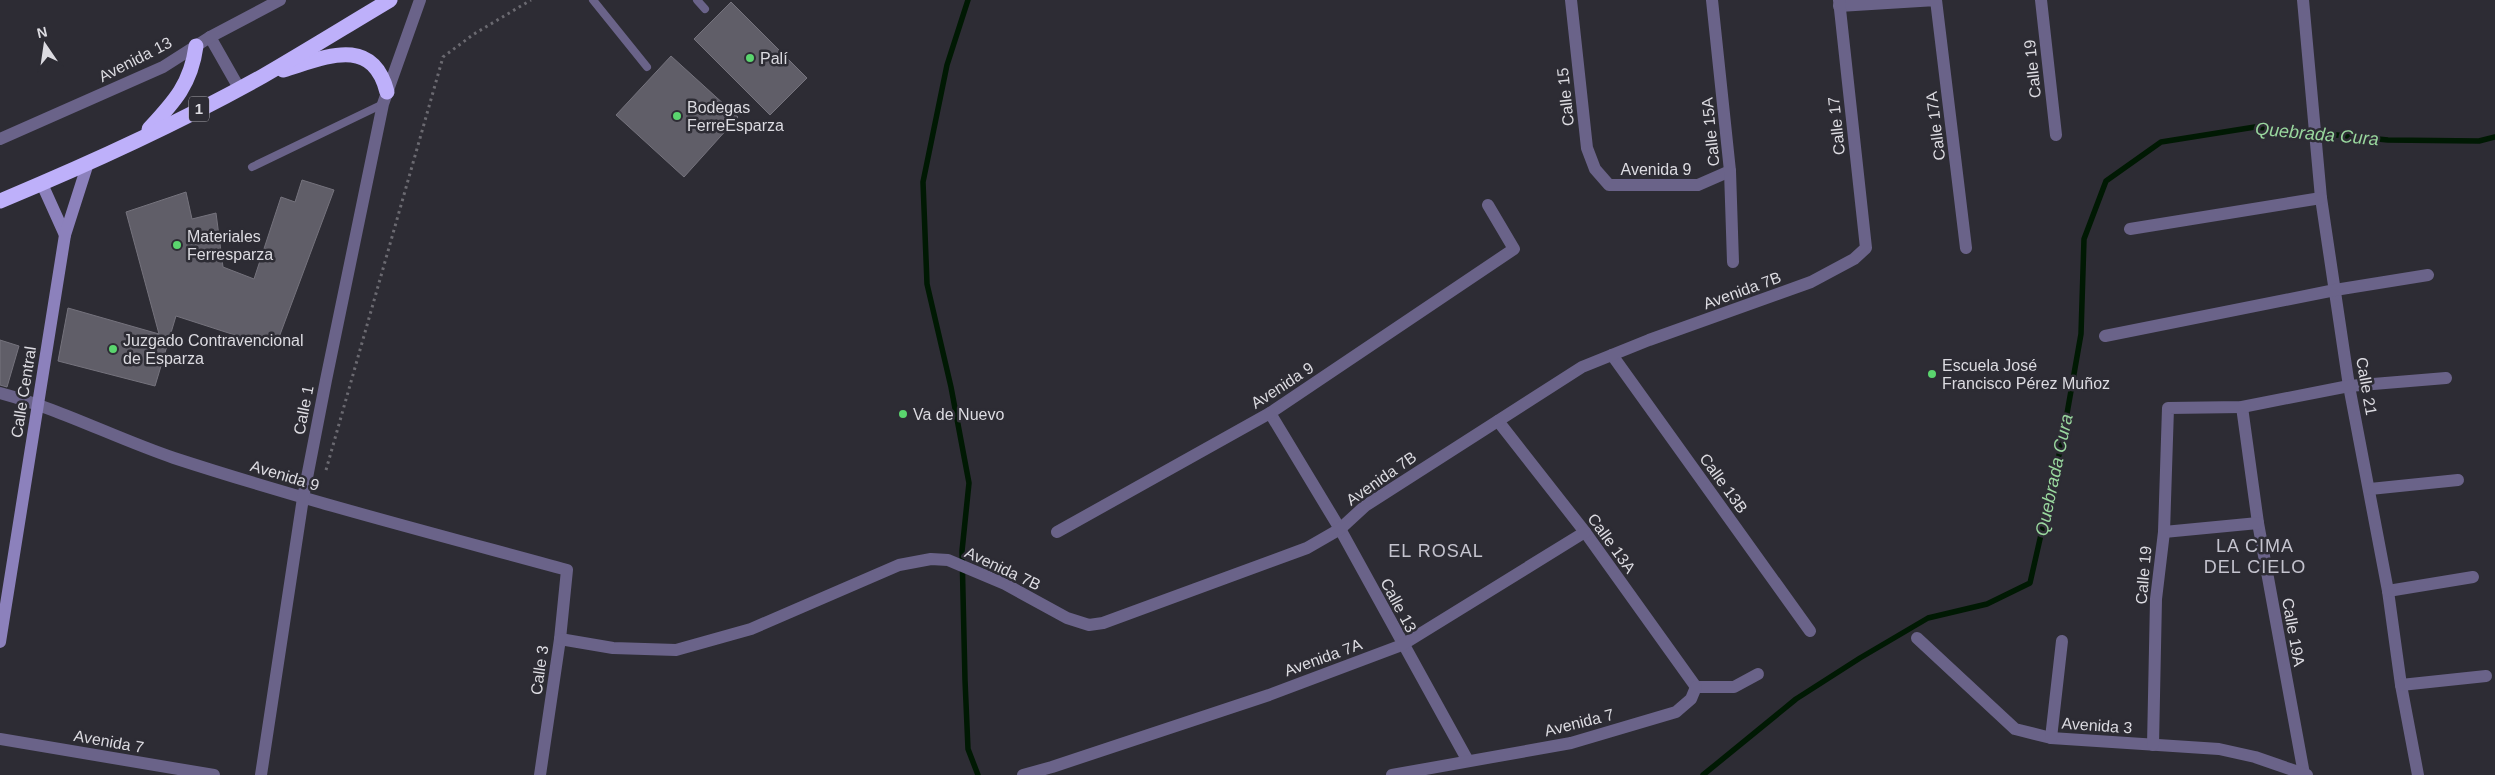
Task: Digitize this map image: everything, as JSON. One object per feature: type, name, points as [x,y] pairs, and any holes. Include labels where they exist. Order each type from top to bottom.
[{"type":"highway","name":"1","points":[[0,201],[88,163],[239,88],[390,0]]},
{"type":"highway","points":[[141,137],[176,99],[188,81],[193,66],[196,46]]},
{"type":"highway","points":[[262,76],[338,55],[358,54],[379,70],[385,98]]},
{"type":"street","name":"Avenida 13","points":[[0,139],[163,66],[210,37],[280,0]]},
{"type":"street","name":"Calle 1","points":[[261,775],[303,498],[385,98],[420,0]]},
{"type":"street","name":"Calle 15","points":[[1571,0],[1587,148],[1595,168],[1609,185]]},
{"type":"street","name":"Calle 15A","points":[[1712,0],[1730,172],[1733,262]]},
{"type":"street","points":[[1839,3],[1936,0]]},
{"type":"street","name":"Calle 17A","points":[[1936,0],[1966,248]]},
{"type":"street","name":"Calle 19","points":[[2041,0],[2056,134]]},
{"type":"street","name":"Calle 21","points":[[2303,0],[2321,198],[2349,386],[2370,489],[2388,591],[2401,685],[2418,775]]},
{"type":"street","name":"Calle 17","points":[[1839,3],[1866,248]]},
{"type":"street","points":[[210,37],[239,88]]},
{"type":"street","name":"Calle Central","points":[[0,642],[65,235],[88,163]]},
{"type":"street","name":"Avenida 9","points":[[1609,185],[1698,185],[1730,172]]},
{"type":"street","points":[[42,184],[65,235]]},
{"type":"street","points":[[2130,229],[2321,198]]},
{"type":"street","name":"Avenida 9","points":[[1057,532],[1270,413],[1514,249],[1488,204]]},
{"type":"street","name":"Avenida 7B","points":[[560,639],[613,648],[676,650],[751,629],[899,565],[931,559],[948,560],[1005,584],[1067,618],[1089,625],[1103,623],[1307,548],[1340,529],[1365,506],[1582,367],[1811,282],[1854,259],[1866,248]]},
{"type":"street","points":[[2105,336],[2335,290],[2428,275]]},
{"type":"street","name":"Calle 13B","points":[[1612,355],[1810,631]]},
{"type":"street","points":[[2242,407],[2349,386],[2446,378]]},
{"type":"street","name":"Avenida 9","points":[[0,392],[37,402],[171,457],[303,498],[567,570]]},
{"type":"street","name":"Calle 19","points":[[2153,745],[2156,599],[2164,532],[2168,408],[2242,407]]},
{"type":"street","name":"Calle 19A","points":[[2242,407],[2258,523],[2306,774]]},
{"type":"street","name":"Calle 13","points":[[1270,413],[1340,529],[1402,645],[1468,761]]},
{"type":"street","name":"Calle 13A","points":[[1498,421],[1585,532],[1696,686]]},
{"type":"street","points":[[2370,489],[2458,480]]},
{"type":"street","points":[[2164,532],[2258,523]]},
{"type":"street","name":"Avenida 7A","points":[[1056,771],[1402,645],[1585,532]]},
{"type":"street","name":"Calle 3","points":[[540,775],[560,639],[567,570]]},
{"type":"street","points":[[2388,591],[2473,576]]},
{"type":"street","name":"Avenida 3","points":[[1917,638],[2015,729],[2050,738],[2219,749],[2255,757],[2306,774]]},
{"type":"street","points":[[2050,738],[2062,641]]},
{"type":"street","points":[[1696,686],[1734,688],[1758,674]]},
{"type":"street","points":[[2401,685],[2486,676]]},
{"type":"street","name":"Avenida 7","points":[[1392,775],[1572,743],[1676,712],[1691,699],[1696,686]]},
{"type":"street","name":"Avenida 7","points":[[0,739],[214,775]]},
{"type":"street","points":[[1023,775],[1056,771]]},
{"type":"lane","points":[[593,0],[647,67]]},
{"type":"lane","points":[[697,0],[705,9]]},
{"type":"lane","points":[[252,167],[385,98]]},
{"type":"path","points":[[324,474],[443,57],[474,34],[531,0]]},
{"type":"building","name":"Palí","points":[[731,2],[807,78],[770,115],[694,39]]},
{"type":"building","name":"Bodegas FerreEsparza","points":[[671,56],[738,117],[684,177],[616,115]]},
{"type":"building","name":"Materiales Ferresparza","points":[[302,180],[334,190],[275,348],[176,316],[155,386],[58,361],[68,308],[159,334],[126,212],[186,192],[192,219],[216,213],[223,267],[254,279],[281,197],[295,202]]},
{"type":"building","points":[[0,340],[19,346],[7,387],[0,385]]},
{"type":"waterway","points":[[968,0],[947,65],[923,182],[927,284],[951,387],[969,483],[962,551],[965,680],[968,749],[978,775]]},
{"type":"waterway","name":"Quebrada Cura","points":[[1703,775],[1796,699],[1928,618],[1987,604],[2030,583],[2062,442],[2081,334],[2084,239],[2106,181],[2161,142],[2255,127],[2388,140],[2479,141],[2495,137]]},
{"type":"place","name":"Palí","points":[[750,58]]},
{"type":"place","name":"Bodegas FerreEsparza","points":[[677,116]]},
{"type":"place","name":"Materiales Ferresparza","points":[[177,245]]},
{"type":"place","name":"Juzgado Contravencional de Esparza","points":[[113,349]]},
{"type":"place","name":"Escuela José Francisco Pérez Muñoz","points":[[1932,374]]},
{"type":"place","name":"Va de Nuevo","points":[[903,414]]},
{"type":"district","name":"EL ROSAL","points":[[1436,551]]},
{"type":"district","name":"LA CIMA DEL CIELO","points":[[2255,556]]}]
